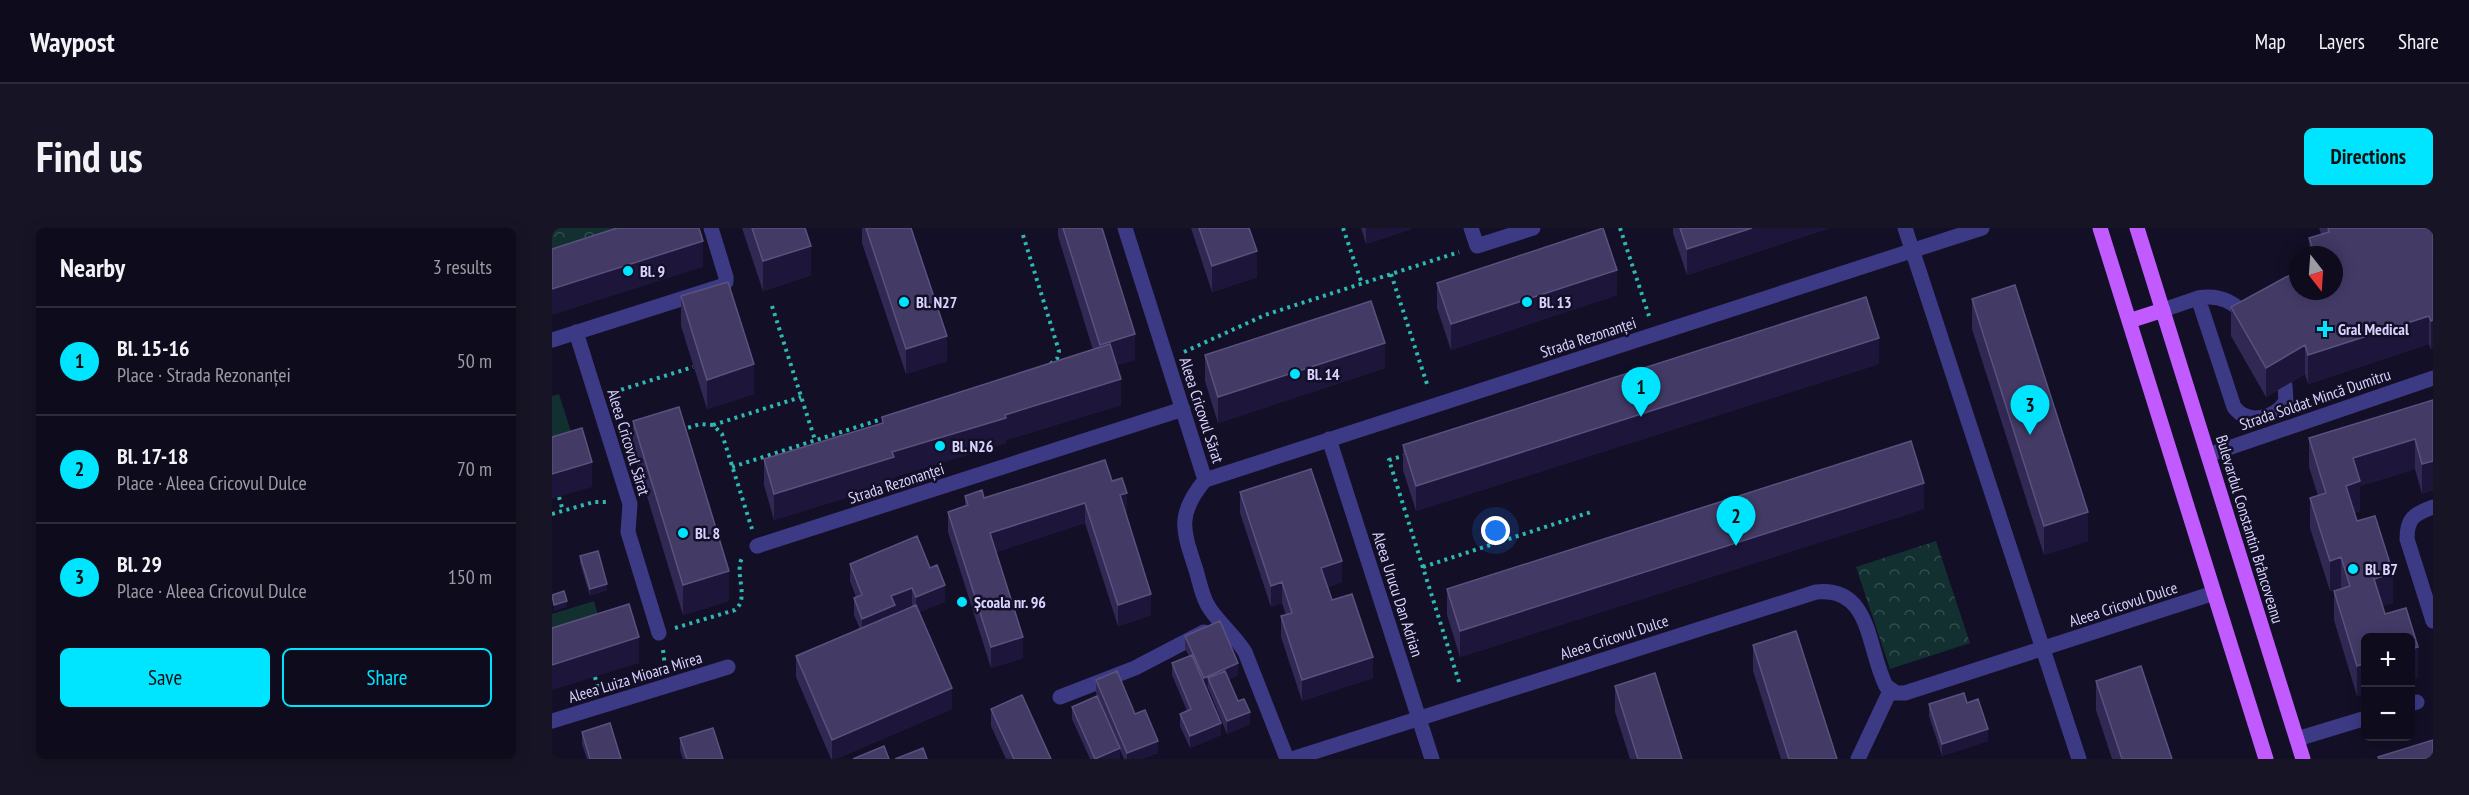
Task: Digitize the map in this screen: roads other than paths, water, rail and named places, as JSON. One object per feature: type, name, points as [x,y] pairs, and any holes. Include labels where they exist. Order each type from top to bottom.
[{"type":"main road","points":[[2100,228],[2266,759]]},
{"type":"main road","name":"Bulevardul Constantin Brâncoveanu","points":[[2137,228],[2303,759]]},
{"type":"main road","points":[[2129,321],[2163,310]]},
{"type":"street","points":[[552,340],[722,286],[726,282],[726,277],[711,228]]},
{"type":"street","name":"Aleea Cricovul Sărat","points":[[1125,228],[1205,480],[1189,502],[1184,527],[1203,595],[1210,610],[1236,636],[1245,652],[1287,759]]},
{"type":"street","points":[[1471,228],[1477,246],[1533,228]]},
{"type":"street","points":[[1905,228],[2079,759]]},
{"type":"street","name":"Strada Rezonanței","points":[[1205,480],[1982,228]]},
{"type":"street","points":[[2163,310],[2198,298],[2212,297],[2228,300],[2252,323]]},
{"type":"street","points":[[2198,298],[2230,400],[2237,412],[2248,419],[2255,419],[2275,411],[2286,401],[2285,386]]},
{"type":"street","name":"Aleea Cricovul Sărat","points":[[576,332],[630,504],[628,532],[659,633]]},
{"type":"street","name":"Strada Soldat Mincă Dumitru","points":[[2208,455],[2433,378]]},
{"type":"street","name":"Strada Rezonanței","points":[[758,546],[1183,409]]},
{"type":"street","name":"Aleea Urucu Dan Adrian","points":[[1329,439],[1432,759]]},
{"type":"street","points":[[2433,507],[2418,513],[2407,525],[2407,539],[2433,621]]},
{"type":"street","name":"Aleea Cricovul Dulce","points":[[1292,759],[1786,601],[1829,591],[1843,595],[1858,608],[1882,678],[1890,691],[1905,693],[2214,593]]},
{"type":"street","points":[[1060,697],[1134,668],[1222,622]]},
{"type":"street","name":"Aleea Luiza Mioara Mirea","points":[[552,721],[728,667]]},
{"type":"street","points":[[1858,759],[1890,691]]},
{"type":"street","points":[[2297,739],[2361,720]]},
{"type":"place","name":"Bl. 9","points":[[628,271]]},
{"type":"place","name":"Bl. N27","points":[[904,302]]},
{"type":"place","name":"Bl. 13","points":[[1527,302]]},
{"type":"place","name":"Gral Medical","points":[[2325,329]]},
{"type":"place","name":"Bl. 14","points":[[1295,374]]},
{"type":"place","name":"Bl. 15-16","points":[[1641,417]]},
{"type":"place","name":"Bl. 29","points":[[2030,435]]},
{"type":"place","name":"Bl. N26","points":[[940,446]]},
{"type":"place","name":"Bl. 8","points":[[683,533]]},
{"type":"place","name":"Bl. 17-18","points":[[1736,546]]},
{"type":"place","name":"Bl. B7","points":[[2353,569]]},
{"type":"place","name":"Școala nr. 96","points":[[962,602]]}]
